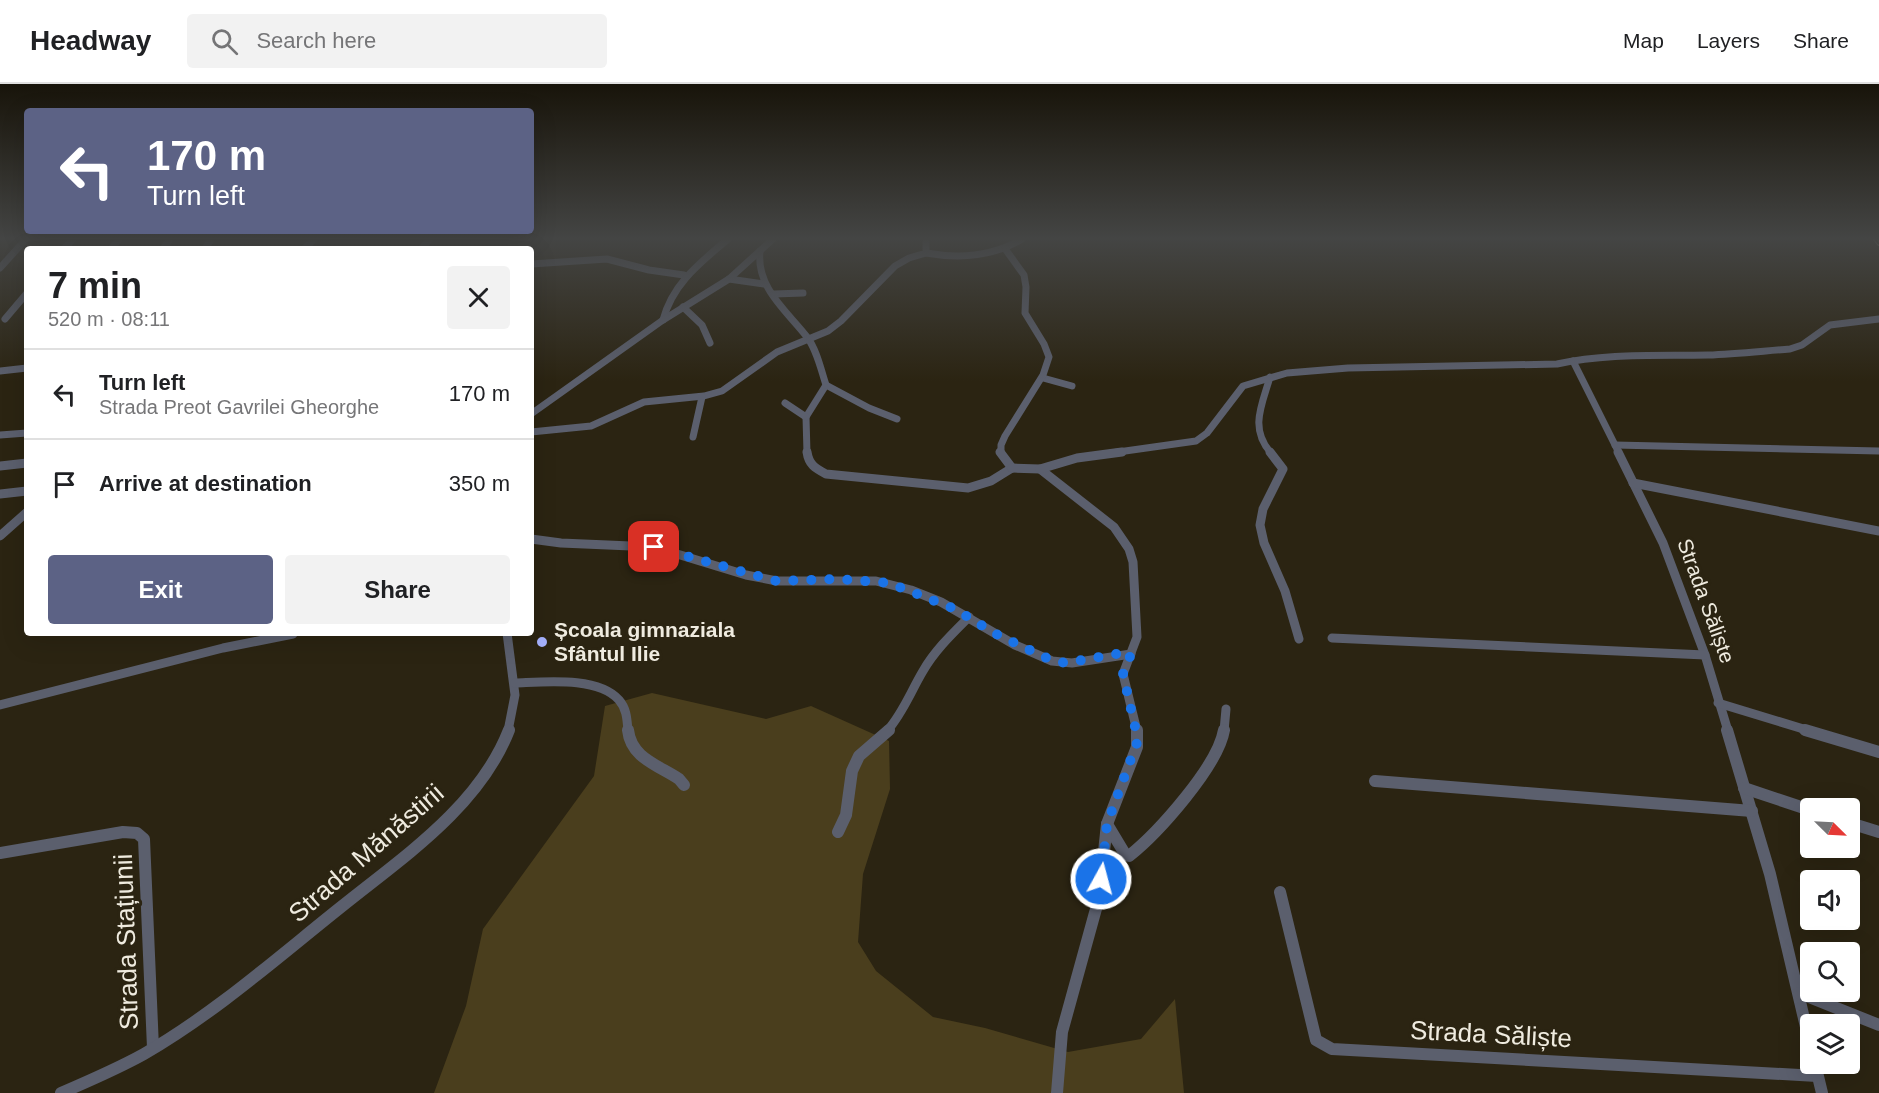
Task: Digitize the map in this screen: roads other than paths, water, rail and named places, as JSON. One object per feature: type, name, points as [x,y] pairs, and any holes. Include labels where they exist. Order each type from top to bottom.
[{"type":"street","points":[[663,320],[678,286]]},
{"type":"street","points":[[534,412],[663,320],[717,286]]},
{"type":"street","points":[[766,286],[774,294],[786,314],[809,339],[826,385],[869,408],[897,419]]},
{"type":"street","points":[[534,432],[598,424],[644,402],[702,397],[732,386],[776,352],[826,332],[848,316],[871,286]]},
{"type":"street","points":[[1011,468],[1000,451],[1003,438],[1043,378],[1049,363],[1042,338],[1024,312],[1026,286]]},
{"type":"street","points":[[774,294],[803,293]]},
{"type":"street","points":[[5,319],[24,297]]},
{"type":"street","points":[[683,307],[702,325],[710,343]]},
{"type":"street","points":[[826,385],[806,417],[805,443],[808,459],[813,467],[826,474],[847,478],[968,488],[991,482],[1011,468],[1040,469],[1077,458],[1196,441],[1207,433],[1243,386],[1270,377],[1305,370],[1557,364],[1610,356],[1709,355],[1790,349],[1802,345],[1830,325],[1879,319]]},
{"type":"street","name":"Strada Săliște","points":[[1573,361],[1663,543],[1705,655],[1770,874],[1804,1014]]},
{"type":"street","points":[[0,370],[24,368]]},
{"type":"street","points":[[1270,377],[1267,393],[1257,410],[1256,425],[1264,444],[1277,458],[1283,469],[1277,486],[1262,511],[1261,535],[1265,550],[1283,584],[1299,639]]},
{"type":"street","points":[[1043,378],[1072,386]]},
{"type":"street","points":[[693,437],[702,397]]},
{"type":"street","points":[[785,403],[806,417]]},
{"type":"street","points":[[0,435],[24,433]]},
{"type":"street","points":[[1616,445],[1879,452]]},
{"type":"street","points":[[0,466],[24,464]]},
{"type":"street","points":[[1040,469],[1114,527],[1128,549],[1133,562],[1137,637],[1123,674],[1138,740],[1107,824],[1099,898],[1062,1032],[1057,1093]]},
{"type":"street","points":[[1633,483],[1879,531]]},
{"type":"street","points":[[0,494],[24,491]]},
{"type":"street","points":[[0,536],[24,515]]},
{"type":"street","points":[[534,539],[560,543],[616,543],[654,547],[776,581],[839,579],[889,583],[925,596],[1053,661],[1066,663],[1116,654],[1131,654]]},
{"type":"street","points":[[838,832],[846,815],[852,771],[859,756],[892,726],[924,669],[948,638],[969,617]]},
{"type":"street","points":[[0,705],[213,651],[284,636]]},
{"type":"street","name":"Strada Mănăstirii","points":[[61,1093],[153,1048],[186,1028],[260,972],[410,851],[444,820],[477,783],[503,743],[512,719],[515,683],[507,636]]},
{"type":"street","points":[[1332,638],[1705,655]]},
{"type":"street","points":[[515,683],[592,685],[612,693],[621,701],[625,709],[630,743],[636,752],[679,779],[684,785]]},
{"type":"street","points":[[1718,703],[1879,752]]},
{"type":"street","points":[[1107,824],[1116,832],[1120,852],[1124,855],[1129,856],[1148,841],[1215,754],[1225,729],[1226,709]]},
{"type":"street","points":[[1376,781],[1752,811]]},
{"type":"street","points":[[1744,788],[1800,807]]},
{"type":"street","points":[[1860,826],[1879,832]]},
{"type":"street","name":"Strada Stațiunii","points":[[0,853],[123,832],[137,833],[144,839],[153,1048]]},
{"type":"street","name":"Strada Săliște","points":[[1280,892],[1316,1040],[1332,1049],[1800,1069]]},
{"type":"street","points":[[1799,993],[1879,1025]]},
{"type":"street","name":"Strada Săliște","points":[[1817,1074],[1821,1093]]},
{"type":"place","name":"Școala gimnaziala Sfântul Ilie","points":[[542,642]]}]
